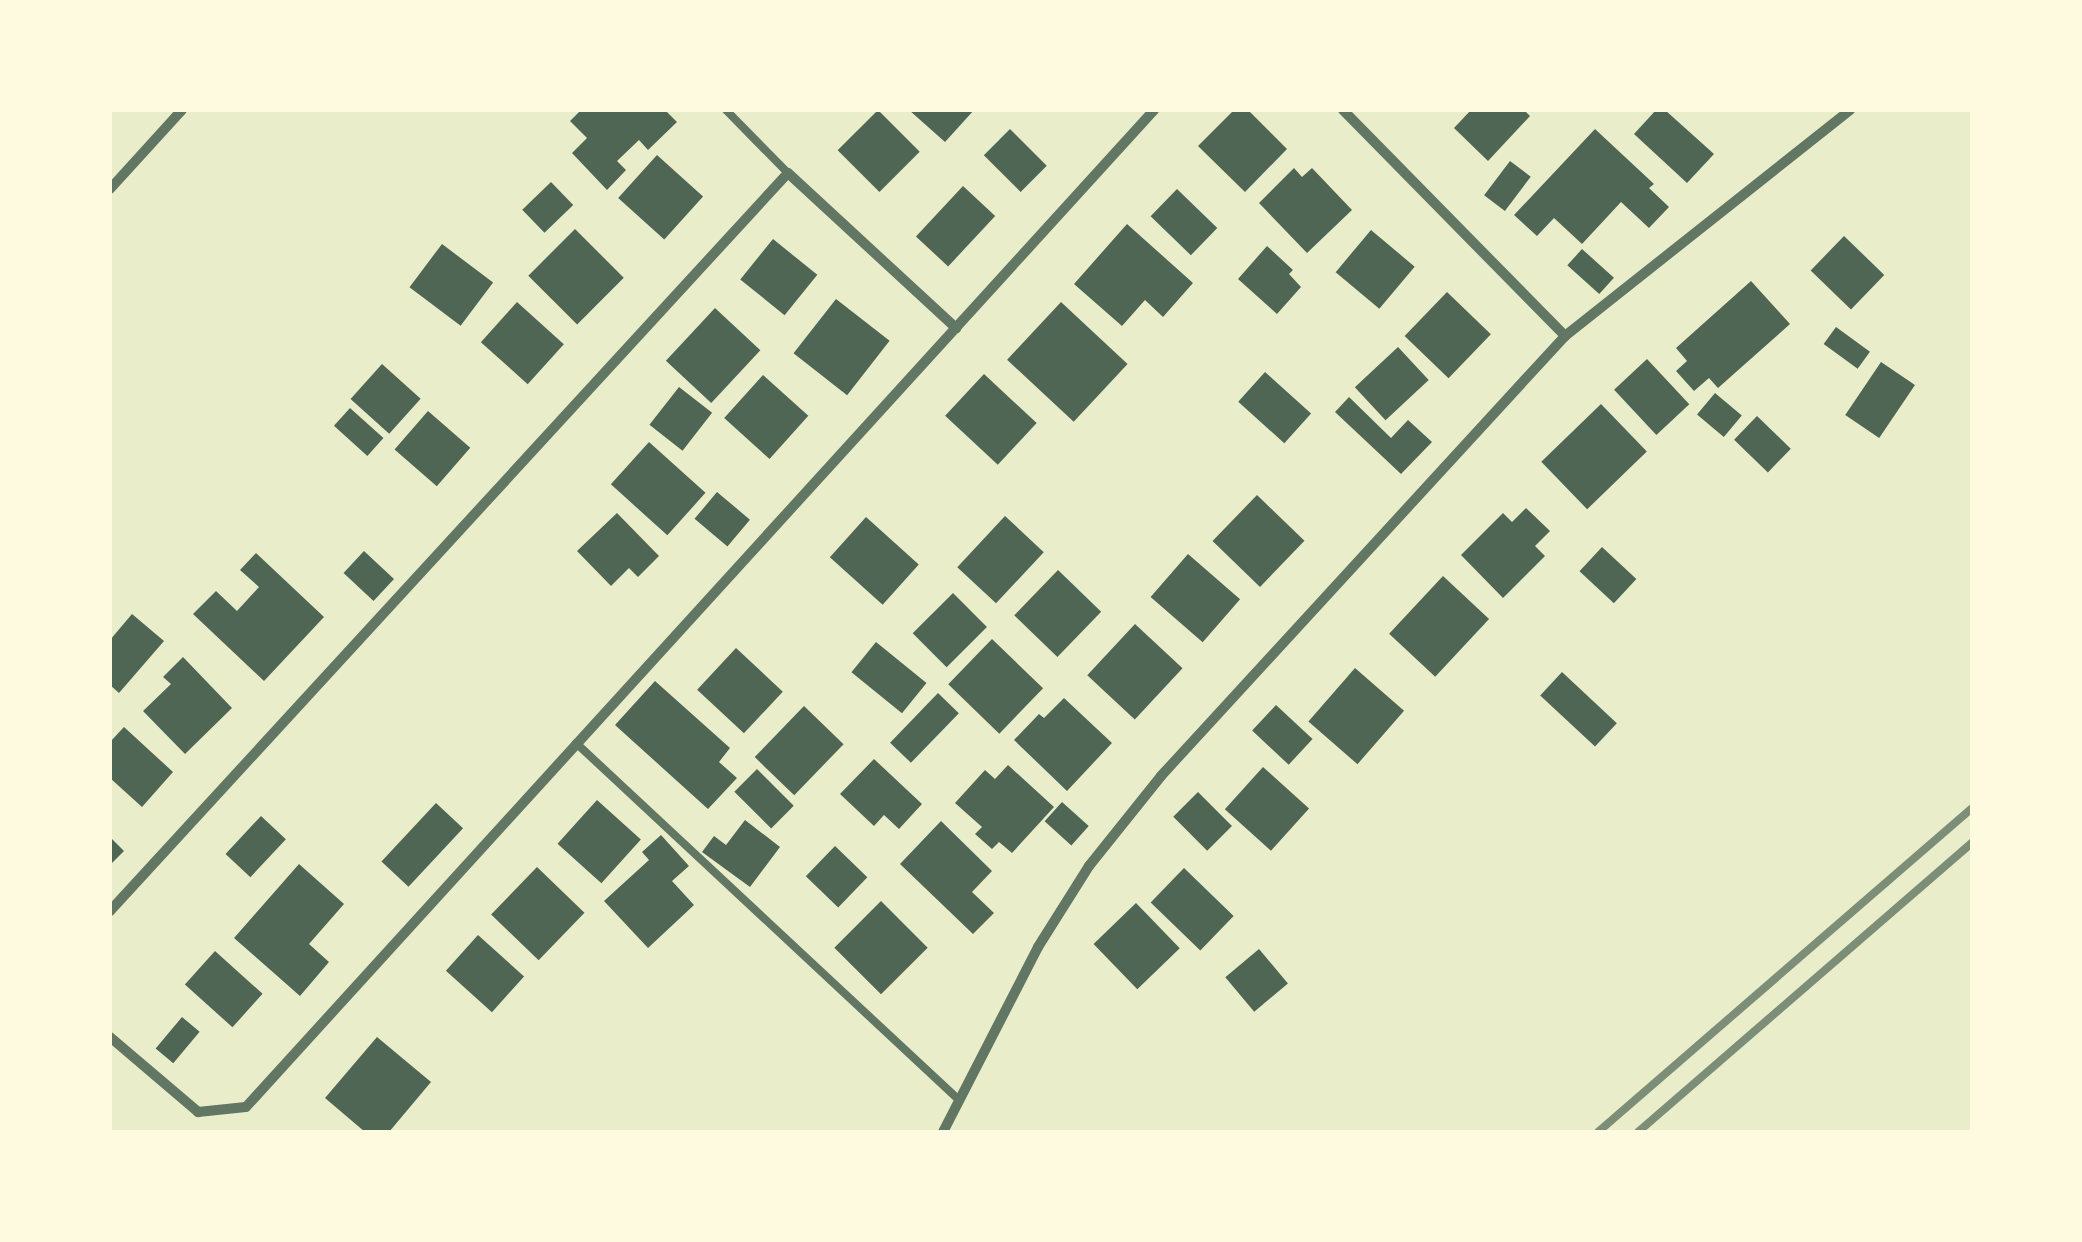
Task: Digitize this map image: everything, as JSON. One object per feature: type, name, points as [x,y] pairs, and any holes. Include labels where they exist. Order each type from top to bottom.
[{"type":"street","points":[[110,189],[182,110]]},
{"type":"street","points":[[110,1037],[198,1112],[246,1106],[1154,110]]},
{"type":"street","points":[[1343,110],[1565,336]]},
{"type":"street","points":[[943,1132],[1038,947],[1116,829],[1565,336],[1850,110]]},
{"type":"street","points":[[110,910],[788,172],[956,328]]},
{"type":"lane","points":[[726,110],[788,172]]},
{"type":"lane","points":[[576,743],[958,1100]]},
{"type":"building","points":[[581,110],[665,110],[677,122],[648,150],[639,140],[617,161],[626,170],[607,190],[572,153],[587,138],[570,121]]},
{"type":"building","points":[[878,110],[920,152],[879,192],[838,150]]},
{"type":"building","points":[[909,110],[974,110],[945,142]]},
{"type":"building","points":[[1234,110],[1248,110],[1287,149],[1245,192],[1198,146]]},
{"type":"building","points":[[1471,110],[1524,110],[1530,116],[1488,161],[1454,128]]},
{"type":"building","points":[[1656,110],[1665,110],[1714,154],[1687,183],[1634,134]]},
{"type":"building","points":[[1010,129],[1047,166],[1021,192],[984,155]]},
{"type":"building","points":[[1595,129],[1654,184],[1649,188],[1669,207],[1649,228],[1621,202],[1582,244],[1554,218],[1537,236],[1514,215]]},
{"type":"building","points":[[657,155],[703,196],[664,240],[618,198]]},
{"type":"building","points":[[1510,161],[1531,177],[1505,211],[1484,195]]},
{"type":"building","points":[[1294,168],[1302,177],[1312,168],[1352,210],[1307,253],[1259,203]]},
{"type":"building","points":[[551,182],[573,205],[544,233],[522,210]]},
{"type":"building","points":[[963,186],[995,216],[948,266],[916,236]]},
{"type":"building","points":[[1177,189],[1217,228],[1191,255],[1151,216]]},
{"type":"building","points":[[1127,224],[1193,283],[1163,317],[1145,300],[1122,326],[1074,284]]},
{"type":"building","points":[[575,229],[624,278],[577,324],[528,276]]},
{"type":"building","points":[[1371,230],[1415,267],[1379,309],[1336,272]]},
{"type":"building","points":[[1844,236],[1884,275],[1851,309],[1811,271]]},
{"type":"building","points":[[773,239],[817,275],[785,315],[740,279]]},
{"type":"building","points":[[442,244],[493,283],[461,326],[410,287]]},
{"type":"building","points":[[1267,246],[1293,270],[1289,274],[1301,287],[1277,314],[1238,279]]},
{"type":"building","points":[[1582,249],[1614,278],[1599,294],[1567,265]]},
{"type":"building","points":[[1751,281],[1790,324],[1718,388],[1709,378],[1694,391],[1676,371],[1687,361],[1676,348]]},
{"type":"building","points":[[1447,292],[1491,334],[1449,378],[1405,336]]},
{"type":"building","points":[[836,299],[890,341],[847,395],[794,353]]},
{"type":"building","points":[[517,302],[564,344],[528,384],[481,342]]},
{"type":"building","points":[[1061,302],[1128,364],[1074,422],[1007,360]]},
{"type":"building","points":[[715,308],[760,350],[711,403],[666,361]]},
{"type":"building","points":[[1836,327],[1870,352],[1858,369],[1824,344]]},
{"type":"building","points":[[1398,347],[1429,380],[1386,420],[1355,387]]},
{"type":"building","points":[[1647,359],[1689,404],[1656,435],[1614,390]]},
{"type":"building","points":[[1881,362],[1915,385],[1879,438],[1845,415]]},
{"type":"building","points":[[382,364],[421,399],[389,434],[351,399]]},
{"type":"building","points":[[1265,372],[1311,413],[1284,443],[1238,402]]},
{"type":"building","points":[[984,374],[1037,423],[998,465],[945,416]]},
{"type":"building","points":[[763,375],[808,416],[770,459],[724,418]]},
{"type":"building","points":[[679,387],[712,413],[683,451],[649,425]]},
{"type":"building","points":[[1715,393],[1742,415],[1724,437],[1697,414]]},
{"type":"building","points":[[1349,397],[1391,438],[1408,420],[1432,442],[1401,474],[1335,412]]},
{"type":"building","points":[[1601,404],[1647,451],[1587,509],[1541,462]]},
{"type":"building","points":[[350,408],[383,438],[367,456],[334,426]]},
{"type":"building","points":[[428,411],[470,448],[437,486],[395,449]]},
{"type":"building","points":[[1757,416],[1791,449],[1768,472],[1734,440]]},
{"type":"building","points":[[649,442],[705,493],[667,535],[611,484]]},
{"type":"building","points":[[717,492],[750,520],[727,546],[695,519]]},
{"type":"building","points":[[1257,495],[1304,541],[1260,587],[1213,541]]},
{"type":"building","points":[[1526,508],[1550,531],[1535,546],[1545,556],[1503,598],[1461,555],[1503,513],[1512,522]]},
{"type":"building","points":[[617,513],[659,556],[638,577],[629,568],[611,586],[577,551]]},
{"type":"building","points":[[1005,516],[1044,552],[996,603],[957,567]]},
{"type":"building","points":[[866,517],[919,565],[883,605],[830,557]]},
{"type":"building","points":[[1602,547],[1636,579],[1614,603],[1579,571]]},
{"type":"building","points":[[364,551],[394,579],[374,601],[344,573]]},
{"type":"building","points":[[256,553],[324,617],[264,681],[193,614],[216,591],[237,611],[259,587],[240,570]]},
{"type":"building","points":[[1188,554],[1240,599],[1203,642],[1151,597]]},
{"type":"building","points":[[1058,570],[1101,612],[1057,657],[1014,615]]},
{"type":"building","points":[[1443,576],[1489,619],[1435,677],[1389,634]]},
{"type":"building","points":[[953,593],[987,627],[947,667],[913,633]]},
{"type":"building","points":[[132,614],[164,641],[119,693],[110,685],[110,640]]},
{"type":"building","points":[[1135,624],[1183,668],[1135,720],[1087,675]]},
{"type":"building","points":[[992,639],[1043,688],[999,734],[948,684]]},
{"type":"building","points":[[876,642],[927,683],[902,713],[851,672]]},
{"type":"building","points":[[736,648],[783,692],[744,733],[697,690]]},
{"type":"building","points":[[183,657],[232,708],[185,754],[143,711],[171,684],[163,677]]},
{"type":"building","points":[[1355,668],[1404,711],[1357,764],[1308,722]]},
{"type":"building","points":[[1562,672],[1617,723],[1595,747],[1540,695]]},
{"type":"building","points":[[655,681],[730,748],[719,762],[737,778],[708,809],[615,725]]},
{"type":"building","points":[[938,693],[959,713],[911,763],[890,743]]},
{"type":"building","points":[[1064,698],[1112,743],[1067,791],[1014,740],[1039,714],[1044,718]]},
{"type":"building","points":[[1276,705],[1313,739],[1289,765],[1252,731]]},
{"type":"building","points":[[804,706],[844,744],[794,795],[755,757]]},
{"type":"building","points":[[124,727],[173,772],[142,807],[110,778],[110,742]]},
{"type":"building","points":[[874,759],[922,804],[899,829],[884,815],[874,826],[840,794]]},
{"type":"building","points":[[1008,765],[1054,807],[1012,853],[999,842],[992,849],[975,834],[982,827],[955,803],[985,770],[995,779]]},
{"type":"building","points":[[1263,767],[1309,808],[1271,851],[1225,809]]},
{"type":"building","points":[[757,769],[794,806],[771,828],[734,792]]},
{"type":"building","points":[[1198,792],[1232,826],[1207,851],[1173,817]]},
{"type":"building","points":[[597,800],[641,839],[601,883],[558,844]]},
{"type":"building","points":[[1062,802],[1089,826],[1071,845],[1045,821]]},
{"type":"building","points":[[436,803],[463,828],[409,887],[381,862]]},
{"type":"building","points":[[261,816],[286,839],[250,877],[226,854]]},
{"type":"building","points":[[745,820],[780,847],[750,887],[702,852],[714,836],[726,845]]},
{"type":"building","points":[[941,821],[992,871],[972,892],[994,913],[973,934],[900,864]]},
{"type":"building","points":[[661,835],[689,866],[672,881],[694,905],[648,948],[604,901],[649,860],[642,852]]},
{"type":"building","points":[[110,837],[124,851],[110,865]]},
{"type":"building","points":[[835,846],[867,877],[838,907],[806,876]]},
{"type":"building","points":[[299,864],[344,904],[309,944],[329,962],[300,996],[234,938]]},
{"type":"building","points":[[537,867],[584,913],[539,960],[491,914]]},
{"type":"building","points":[[1184,868],[1234,916],[1200,950],[1151,903]]},
{"type":"building","points":[[881,901],[928,948],[881,994],[834,948]]},
{"type":"building","points":[[1136,903],[1180,948],[1137,989],[1094,944]]},
{"type":"building","points":[[478,935],[524,976],[492,1012],[446,971]]},
{"type":"building","points":[[1259,949],[1288,983],[1254,1012],[1225,977]]},
{"type":"building","points":[[215,951],[263,994],[232,1027],[185,984]]},
{"type":"building","points":[[182,1017],[200,1032],[173,1063],[156,1048]]},
{"type":"building","points":[[377,1037],[431,1082],[389,1132],[365,1132],[325,1098]]},
{"type":"railway","points":[[1598,1132],[1972,808]]},
{"type":"railway","points":[[1638,1132],[1972,843]]}]
